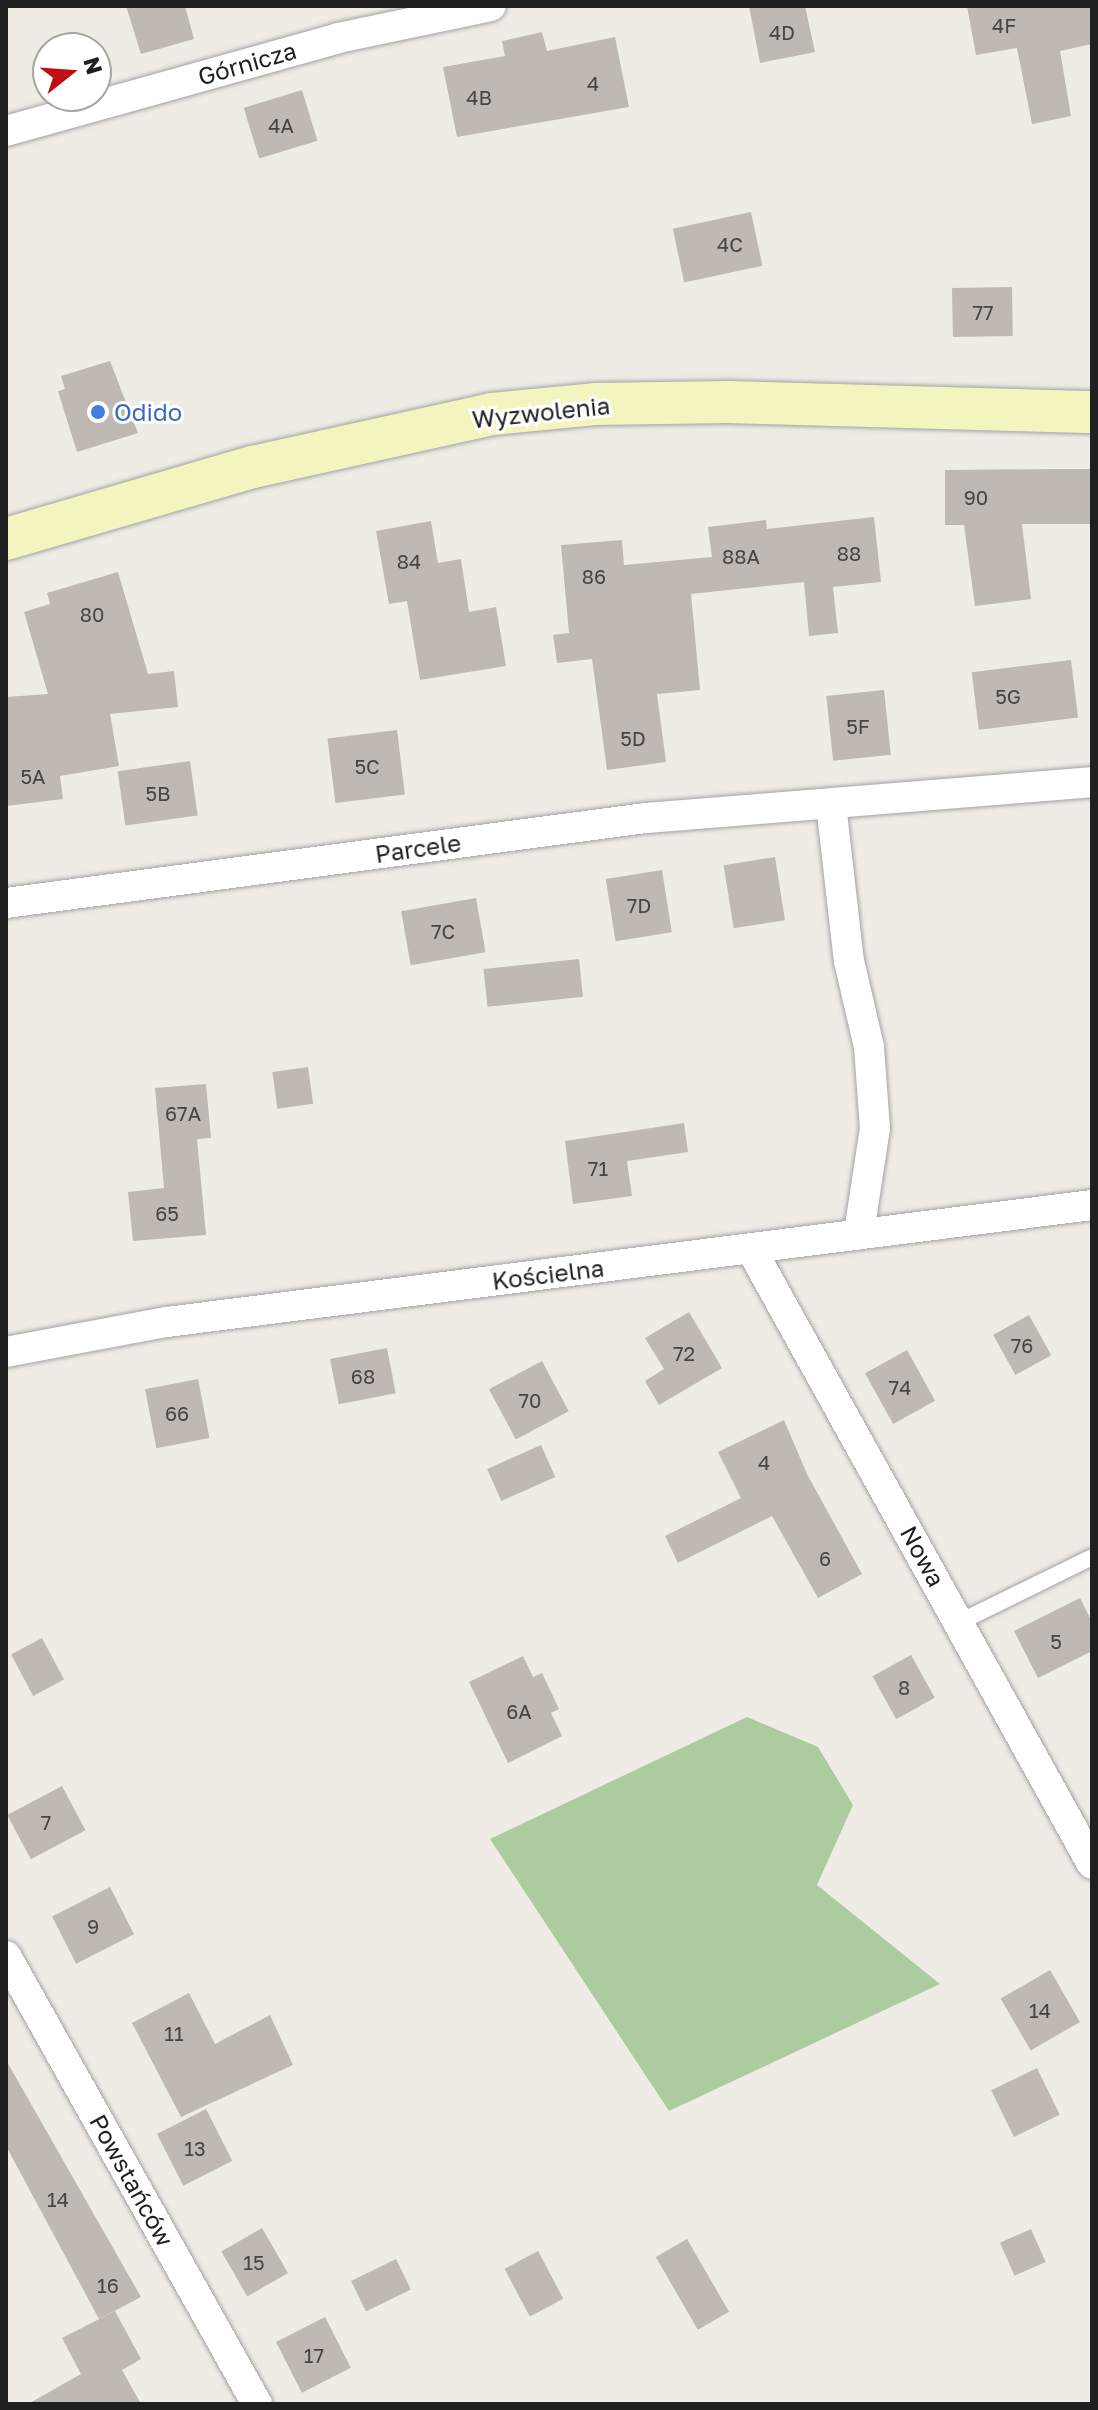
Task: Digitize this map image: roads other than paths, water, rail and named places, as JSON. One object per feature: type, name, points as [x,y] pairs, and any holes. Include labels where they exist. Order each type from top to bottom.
[{"type":"main road","name":"Wyzwolenia","points":[[6,538],[253,467],[492,414],[595,404],[730,402],[1092,412]]},
{"type":"street","name":"Górnicza","points":[[6,131],[338,38],[491,6]]},
{"type":"street","name":"Parcele","points":[[6,903],[646,818],[1092,782]]},
{"type":"street","points":[[831,804],[849,961],[871,1074],[875,1128],[859,1232]]},
{"type":"street","name":"Kościelna","points":[[6,1352],[167,1322],[751,1249],[859,1232],[1092,1205]]},
{"type":"street","name":"Nowa","points":[[751,1249],[1092,1864]]},
{"type":"street","name":"Powstańców","points":[[6,1956],[257,2404]]},
{"type":"lane","points":[[960,1622],[1092,1557]]},
{"type":"place","name":"Odido","points":[[98,412]]}]
